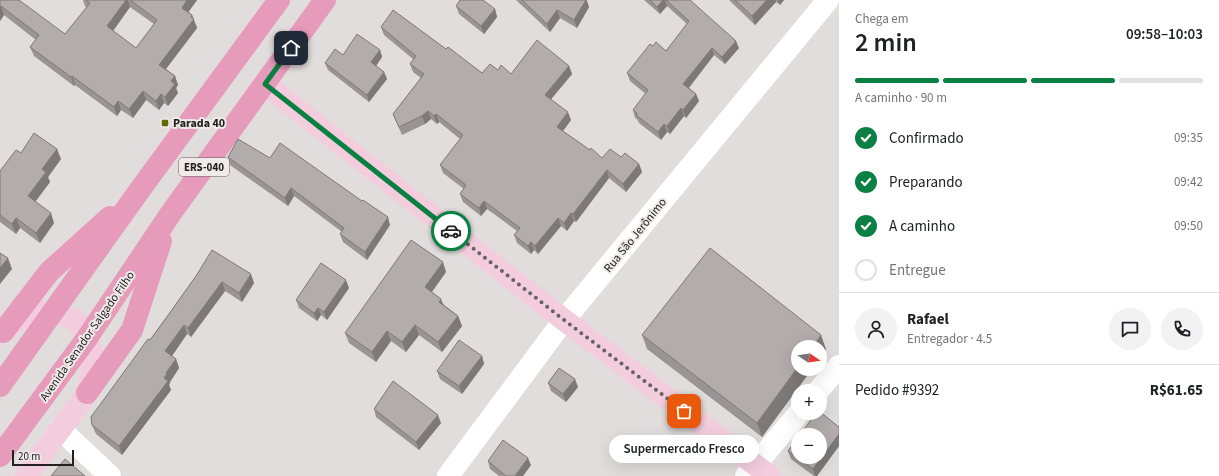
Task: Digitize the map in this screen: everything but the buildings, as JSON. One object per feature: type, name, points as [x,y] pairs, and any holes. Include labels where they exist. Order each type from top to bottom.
[{"type":"main road","name":"ERS-040","points":[[0,386],[279,0]]},
{"type":"main road","name":"Avenida Senador Salgado Filho","points":[[0,456],[87,338],[170,213],[325,0]]},
{"type":"main road","points":[[1,334],[49,272],[140,191]]},
{"type":"main road","name":"Avenida Senador Salgado Filho","points":[[87,393],[132,330],[170,213]]},
{"type":"street","name":"Rua São Jerônimo","points":[[448,476],[564,320],[828,0]]},
{"type":"street","points":[[265,84],[757,472],[794,420]]},
{"type":"street","points":[[1,334],[24,316],[40,312],[64,315],[75,320],[82,328],[93,354],[92,371],[87,393]]},
{"type":"street","points":[[824,384],[839,366]]},
{"type":"street","name":"Avenida Senador Salgado Filho","points":[[26,476],[87,393]]},
{"type":"street","points":[[60,429],[110,476]]},
{"type":"way so far","points":[[451,231],[564,320],[684,411]]},
{"type":"place","name":"Parada 40","points":[[165,123]]},
{"type":"place","name":"Supermercado Fresco","points":[[684,411]]},
{"type":"route","points":[[291,48],[265,84],[451,231]]}]
